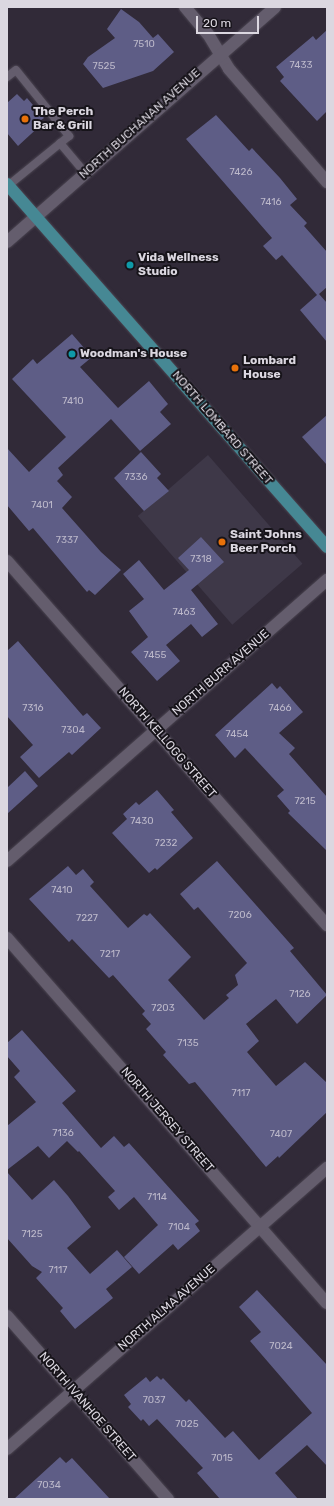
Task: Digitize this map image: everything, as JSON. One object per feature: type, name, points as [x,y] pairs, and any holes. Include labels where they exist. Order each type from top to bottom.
[{"type":"main road","name":"NORTH LOMBARD STREET","points":[[8,184],[327,547]]},
{"type":"street","points":[[184,7],[208,34],[229,69],[327,182]]},
{"type":"street","name":"NORTH BUCHANAN AVENUE","points":[[7,242],[220,53],[275,7]]},
{"type":"street","name":"NORTH KELLOGG STREET","points":[[7,561],[327,925]]},
{"type":"street","name":"NORTH BURR AVENUE","points":[[7,861],[327,580]]},
{"type":"street","name":"NORTH JERSEY STREET","points":[[7,938],[327,1303]]},
{"type":"street","name":"NORTH ALMA AVENUE","points":[[7,1449],[327,1168]]},
{"type":"street","name":"NORTH IVANHOE STREET","points":[[7,1316],[168,1499]]},
{"type":"lane","points":[[7,77],[16,70],[69,136],[8,184]]},
{"type":"lane","points":[[60,143],[85,173]]},
{"type":"shaded area","name":"Saint Johns Beer Porch","points":[[208,455],[302,564],[232,625],[138,516]]},
{"type":"building","points":[[121,9],[139,22],[153,38],[158,34],[174,52],[153,71],[103,88],[83,64],[88,57],[115,38],[107,29]]},
{"type":"building","points":[[327,30],[327,111],[317,121],[280,81],[284,77],[276,67],[313,36],[316,40]]},
{"type":"building","name":"The Perch Bar & Grill","points":[[17,94],[24,101],[27,98],[44,118],[41,120],[43,123],[18,146],[7,133],[7,103]]},
{"type":"building","points":[[216,115],[249,151],[252,148],[280,178],[297,199],[290,205],[307,223],[304,226],[327,252],[327,287],[319,294],[327,303],[327,342],[300,310],[317,295],[282,255],[276,260],[263,246],[272,238],[186,139]]},
{"type":"building","points":[[72,334],[92,357],[80,367],[118,408],[149,381],[168,404],[160,412],[171,424],[140,451],[111,419],[58,468],[63,475],[57,481],[72,497],[62,508],[101,552],[121,570],[95,595],[89,590],[87,592],[33,528],[29,531],[7,505],[7,448],[29,472],[66,437],[12,379],[33,359],[37,364]]},
{"type":"building","points":[[327,415],[327,465],[302,437]]},
{"type":"building","points":[[141,452],[161,474],[157,478],[169,491],[144,511],[114,478]]},
{"type":"building","points":[[201,537],[224,562],[191,590],[218,624],[202,637],[191,624],[166,645],[180,661],[157,681],[131,652],[148,637],[129,611],[144,599],[123,574],[139,560],[164,590],[189,570],[178,558]]},
{"type":"building","points":[[18,641],[83,716],[87,713],[101,728],[72,755],[69,752],[39,778],[20,757],[33,745],[7,716],[7,651]]},
{"type":"building","points":[[272,683],[277,689],[280,686],[303,712],[279,733],[295,748],[289,754],[327,797],[327,851],[288,813],[290,811],[277,796],[284,790],[245,748],[235,758],[215,735]]},
{"type":"building","points":[[25,771],[38,786],[7,814],[7,788]]},
{"type":"building","points":[[157,790],[174,810],[171,812],[193,838],[157,870],[155,868],[149,873],[112,833],[127,819],[123,814],[136,802],[139,805]]},
{"type":"building","points":[[217,861],[294,948],[290,951],[327,995],[297,1024],[276,999],[246,1024],[259,1041],[247,1052],[276,1086],[305,1062],[327,1083],[327,1112],[279,1158],[278,1156],[266,1167],[195,1082],[189,1084],[163,1055],[166,1052],[146,1029],[151,1024],[142,1014],[145,1011],[113,975],[109,978],[72,939],[69,942],[29,899],[68,866],[76,875],[83,869],[94,882],[90,886],[128,928],[144,914],[147,916],[150,913],[191,957],[168,980],[204,1020],[229,998],[226,995],[238,985],[235,975],[247,963],[198,907],[194,910],[180,894]]},
{"type":"building","points":[[22,1030],[76,1091],[62,1103],[101,1148],[114,1136],[124,1147],[129,1143],[199,1221],[195,1224],[200,1231],[178,1250],[173,1244],[139,1274],[124,1257],[158,1225],[134,1197],[119,1210],[108,1197],[115,1191],[79,1151],[78,1152],[67,1141],[49,1158],[38,1146],[7,1170],[7,1126],[36,1102],[14,1077],[20,1071],[7,1056],[7,1043]]},
{"type":"building","points":[[7,1172],[32,1200],[54,1180],[68,1196],[91,1227],[67,1248],[90,1274],[117,1250],[132,1267],[106,1289],[113,1298],[75,1329],[60,1311],[63,1308],[36,1278],[42,1272],[32,1266],[7,1238]]},
{"type":"building","points":[[257,1290],[327,1365],[327,1466],[307,1445],[275,1473],[298,1499],[220,1499],[197,1473],[203,1468],[157,1419],[149,1426],[143,1419],[141,1421],[128,1407],[131,1404],[124,1395],[146,1377],[150,1382],[157,1376],[161,1380],[163,1378],[186,1402],[189,1399],[225,1438],[233,1431],[259,1460],[312,1413],[250,1341],[261,1332],[239,1307]]},
{"type":"building","points":[[60,1457],[66,1463],[72,1458],[110,1499],[14,1499]]},
{"type":"place","name":"The Perch Bar & Grill","points":[[25,119]]},
{"type":"place","name":"Vida Wellness Studio","points":[[130,265]]},
{"type":"place","name":"Woodman's House","points":[[72,354]]},
{"type":"place","name":"Lombard House","points":[[235,368]]},
{"type":"place","name":"Saint Johns Beer Porch","points":[[222,542]]}]
